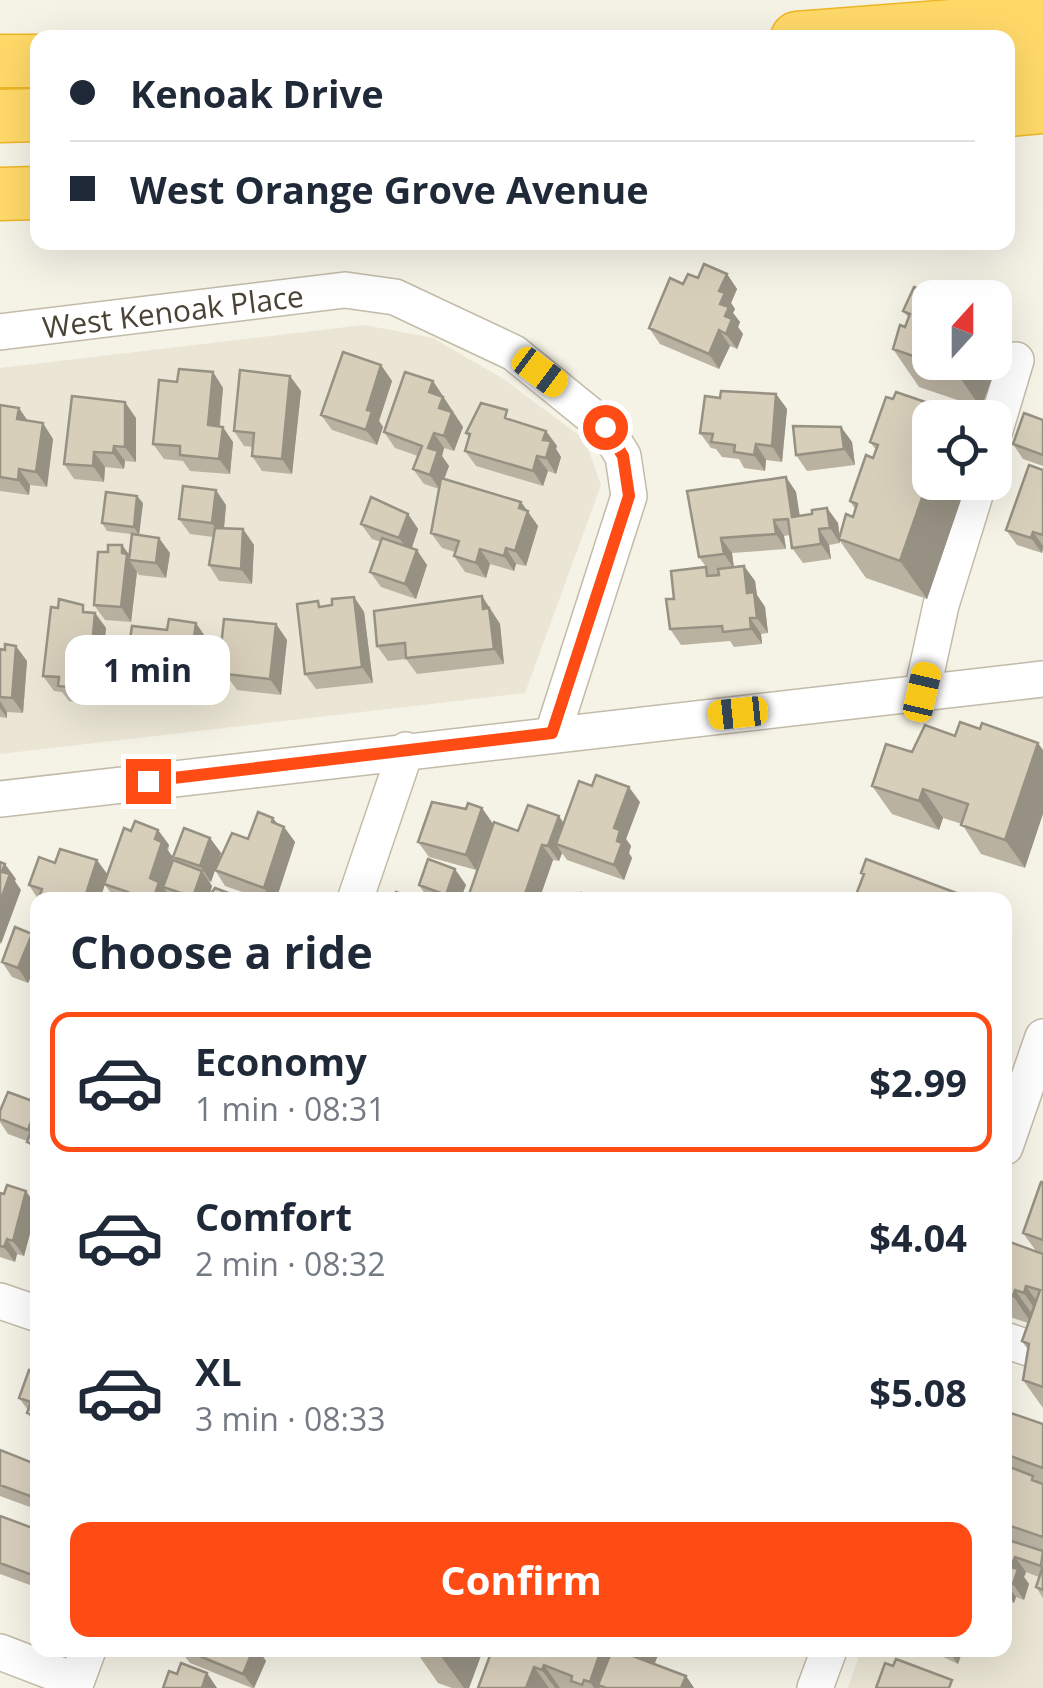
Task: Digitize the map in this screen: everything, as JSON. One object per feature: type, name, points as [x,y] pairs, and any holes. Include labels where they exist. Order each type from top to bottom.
[{"type":"highway","points":[[901,30],[1043,19]]},
{"type":"highway","points":[[0,61],[30,61]]},
{"type":"highway","points":[[1015,72],[1043,70]]},
{"type":"highway","points":[[1015,109],[1043,107]]},
{"type":"highway","points":[[0,116],[30,115]]},
{"type":"highway","points":[[1015,144],[1043,142]]},
{"type":"highway","points":[[0,152],[30,151]]},
{"type":"highway","points":[[0,194],[30,193]]},
{"type":"street","name":"West Kenoak Place","points":[[0,332],[345,290],[395,297],[514,352],[605,427],[623,456],[629,496],[552,733]]},
{"type":"street","points":[[1004,400],[1016,360]]},
{"type":"street","points":[[922,692],[942,604],[974,500]]},
{"type":"street","points":[[0,799],[1043,679]]},
{"type":"street","points":[[358,892],[406,750]]},
{"type":"street","points":[[1012,1127],[1043,1038]]},
{"type":"street","points":[[0,1300],[30,1311]]},
{"type":"street","points":[[1012,1342],[1043,1353]]},
{"type":"street","points":[[0,1652],[80,1673]]},
{"type":"shaded area","points":[[364,325],[433,338],[505,380],[585,440],[601,485],[525,693],[0,754],[0,368]]},
{"type":"shaded area","points":[[1012,1556],[1043,1567],[1043,1688],[848,1688],[859,1657],[1012,1657]]},
{"type":"building","points":[[704,264],[727,274],[719,291],[725,293],[720,304],[729,307],[725,316],[732,319],[726,334],[719,330],[709,354],[649,328],[670,278],[683,284],[688,274],[698,278]]},
{"type":"building","points":[[912,291],[912,356],[893,349],[900,325],[905,327],[910,314],[903,311]]},
{"type":"building","points":[[343,352],[381,365],[367,410],[372,411],[366,430],[321,415]]},
{"type":"building","points":[[179,369],[213,372],[208,425],[223,427],[219,459],[180,455],[180,446],[153,444],[159,380],[177,382]]},
{"type":"building","points":[[240,370],[290,376],[282,459],[252,456],[254,433],[234,431]]},
{"type":"building","points":[[405,372],[433,381],[429,392],[443,397],[439,408],[452,412],[444,436],[434,433],[428,448],[438,451],[430,475],[413,469],[422,446],[384,432]]},
{"type":"building","points":[[721,391],[776,394],[772,446],[756,444],[754,455],[734,452],[735,445],[711,442],[713,434],[700,433],[705,396],[720,398]]},
{"type":"building","points":[[896,392],[920,400],[912,400],[912,500],[921,500],[900,561],[839,539],[846,514],[853,517],[857,504],[850,501],[866,455],[873,458],[878,445],[870,442],[886,397],[893,399]]},
{"type":"building","points":[[72,396],[125,402],[125,447],[114,446],[113,453],[94,452],[93,466],[64,464]]},
{"type":"building","points":[[481,403],[507,410],[505,418],[546,431],[543,440],[551,441],[546,458],[537,456],[533,471],[465,451],[470,434],[466,433]]},
{"type":"building","points":[[0,405],[19,408],[17,419],[43,423],[36,472],[19,469],[18,480],[0,477]]},
{"type":"building","points":[[1024,413],[1043,420],[1043,455],[1013,444]]},
{"type":"building","points":[[793,426],[841,427],[844,449],[796,455]]},
{"type":"building","points":[[1029,465],[1043,470],[1043,535],[1033,532],[1031,538],[1006,530]]},
{"type":"building","points":[[786,477],[792,517],[827,508],[830,528],[819,529],[821,544],[792,548],[788,519],[774,520],[776,534],[721,538],[724,554],[699,557],[687,491]]},
{"type":"building","points":[[441,478],[521,502],[519,508],[528,511],[515,551],[506,548],[504,556],[480,549],[476,563],[454,556],[459,541],[431,533]]},
{"type":"building","points":[[183,486],[216,490],[212,523],[179,519]]},
{"type":"building","points":[[106,492],[137,496],[134,527],[102,523]]},
{"type":"building","points":[[371,497],[408,514],[399,538],[361,524]]},
{"type":"building","points":[[215,528],[243,529],[241,569],[209,565]]},
{"type":"building","points":[[132,534],[159,538],[156,563],[129,560]]},
{"type":"building","points":[[382,538],[417,550],[405,584],[370,572]]},
{"type":"building","points":[[108,545],[122,545],[122,553],[127,554],[121,607],[94,605],[98,552],[108,552]]},
{"type":"building","points":[[744,566],[747,593],[754,592],[757,618],[750,618],[751,629],[670,629],[666,599],[674,599],[671,571],[706,567],[707,576],[719,575],[718,569]]},
{"type":"building","points":[[482,596],[483,609],[489,608],[494,649],[406,658],[405,643],[377,646],[374,611]]},
{"type":"building","points":[[354,597],[362,667],[305,674],[297,604],[318,601],[319,607],[332,605],[332,599]]},
{"type":"building","points":[[59,599],[83,605],[83,612],[95,613],[88,689],[58,686],[59,677],[43,676],[51,607],[58,608]]},
{"type":"building","points":[[169,619],[196,623],[188,679],[156,674],[154,683],[124,679],[132,626],[167,630]]},
{"type":"building","points":[[224,619],[276,624],[270,679],[226,674],[227,666],[219,665]]},
{"type":"building","points":[[5,644],[16,646],[12,698],[0,697],[0,649],[5,650]]},
{"type":"building","points":[[960,722],[980,729],[982,723],[1038,743],[1005,840],[961,825],[968,804],[923,789],[919,801],[872,786],[886,744],[912,752],[925,725],[955,736]]},
{"type":"building","points":[[596,775],[629,787],[614,828],[620,830],[617,841],[622,843],[614,865],[556,844],[579,781],[592,786]]},
{"type":"building","points":[[432,802],[466,809],[468,803],[482,808],[466,855],[418,842]]},
{"type":"building","points":[[528,805],[559,816],[548,846],[542,845],[526,892],[470,892],[494,822],[518,831]]},
{"type":"building","points":[[258,812],[284,827],[264,888],[215,870],[232,833],[248,839]]},
{"type":"building","points":[[135,821],[158,830],[155,839],[162,842],[150,878],[159,882],[156,892],[128,892],[104,884],[124,828],[131,831]]},
{"type":"building","points":[[184,828],[210,838],[200,866],[173,857]]},
{"type":"building","points":[[60,849],[97,860],[87,892],[41,892],[42,889],[29,885],[39,857],[55,863]]},
{"type":"building","points":[[428,859],[455,869],[447,892],[419,885]]},
{"type":"building","points":[[866,859],[954,892],[857,892],[864,874],[861,873]]},
{"type":"building","points":[[173,860],[202,871],[195,892],[163,887]]},
{"type":"building","points":[[0,862],[5,864],[2,872],[10,874],[0,902]]},
{"type":"building","points":[[15,927],[30,933],[18,968],[2,962]]},
{"type":"building","points":[[8,1092],[30,1100],[28,1130],[0,1119]]},
{"type":"building","points":[[1043,1182],[1043,1240],[1023,1233]]},
{"type":"building","points":[[7,1185],[26,1191],[13,1241],[7,1239],[4,1247],[0,1246],[0,1193],[4,1194]]},
{"type":"building","points":[[1012,1243],[1043,1254],[1043,1387],[1023,1380],[1029,1344],[1022,1341],[1040,1290],[1026,1286],[1024,1293],[1015,1290],[1013,1296]]},
{"type":"building","points":[[29,1370],[30,1370],[30,1402],[19,1398]]},
{"type":"building","points":[[1012,1413],[1043,1424],[1043,1468],[1012,1457]]},
{"type":"building","points":[[0,1450],[30,1462],[30,1496],[0,1485]]},
{"type":"building","points":[[1012,1468],[1043,1484],[1043,1537],[1012,1526]]},
{"type":"building","points":[[0,1516],[30,1527],[30,1574],[0,1563]]},
{"type":"building","points":[[1012,1541],[1043,1551],[1041,1566],[1015,1557],[1012,1564]]},
{"type":"building","points":[[1043,1566],[1043,1590],[1036,1587]]},
{"type":"building","points":[[202,1657],[250,1657],[243,1674]]},
{"type":"building","points":[[489,1657],[599,1657],[590,1682],[584,1680],[582,1685],[571,1681],[572,1676],[544,1665],[542,1670],[534,1667],[526,1688],[478,1688]]},
{"type":"building","points":[[609,1657],[636,1657],[686,1676],[681,1688],[598,1685]]},
{"type":"building","points":[[896,1659],[952,1680],[949,1688],[876,1688],[885,1663],[893,1666]]},
{"type":"building","points":[[181,1663],[207,1673],[202,1688],[163,1688],[169,1671],[177,1674]]},
{"type":"route","points":[[148,781],[552,733],[629,496],[623,456],[605,427]]}]
